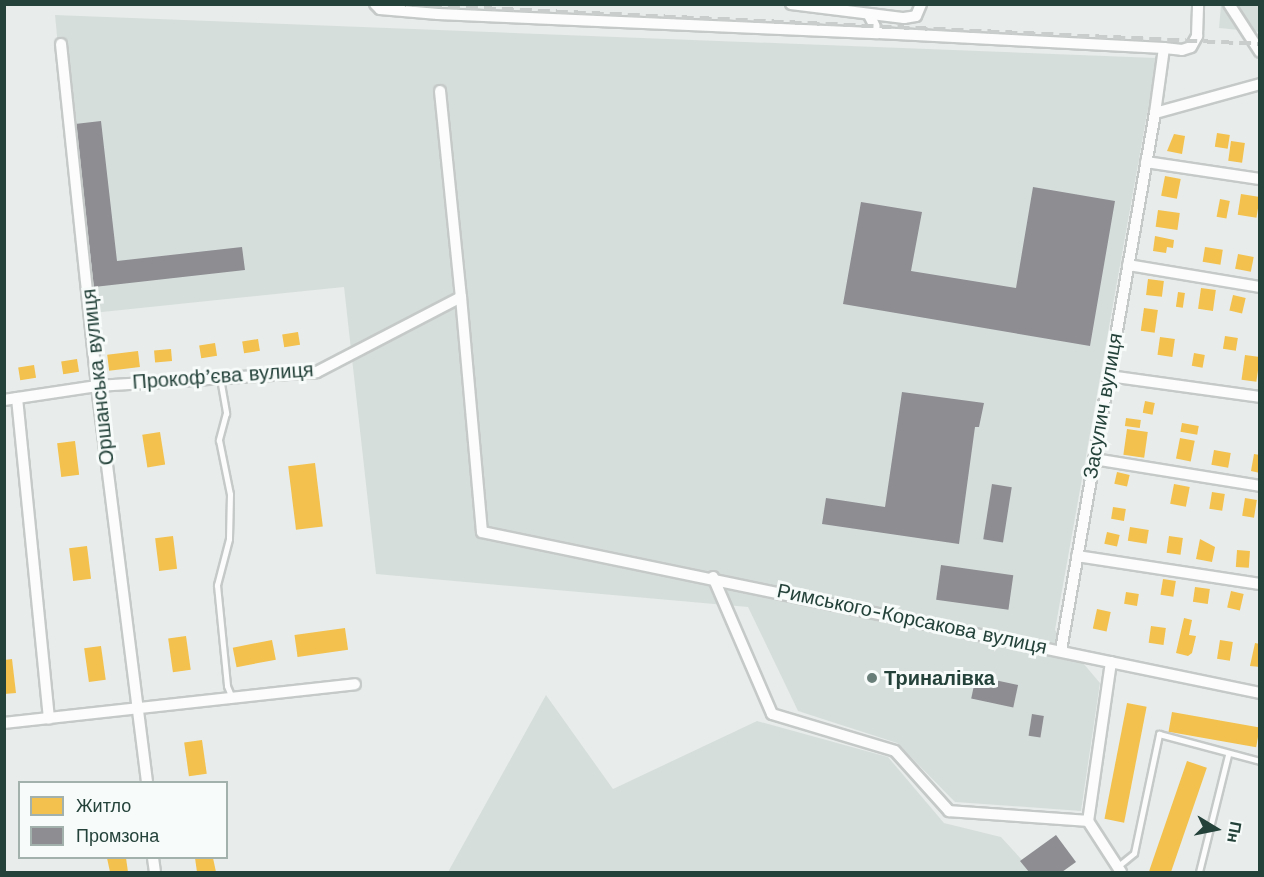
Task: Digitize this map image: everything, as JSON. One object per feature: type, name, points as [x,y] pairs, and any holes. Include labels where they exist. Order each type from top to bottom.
[{"type":"street","points":[[375,4],[380,9],[438,15],[878,33],[1182,50],[1191,47],[1197,36],[1197,4]]},
{"type":"street","points":[[791,4],[869,15],[916,16],[921,4]]},
{"type":"street","points":[[1229,4],[1260,52]]},
{"type":"street","points":[[869,15],[878,33]]},
{"type":"street","name":"Оршанська вулиця","points":[[61,44],[97,386],[141,709],[147,781]]},
{"type":"street","name":"Засулич вулиця","points":[[1061,650],[1155,113],[1164,48]]},
{"type":"street","points":[[1155,113],[1260,84]]},
{"type":"street","points":[[440,91],[461,297]]},
{"type":"street","points":[[1146,162],[1260,179]]},
{"type":"street","points":[[1128,265],[1260,287]]},
{"type":"street","name":"Прокоф’єва вулиця","points":[[4,400],[97,386],[220,376],[317,372],[461,297]]},
{"type":"street","name":"Римського-Корсакова вулиця","points":[[461,297],[482,532],[713,577],[1260,693]]},
{"type":"street","points":[[1109,376],[1260,397]]},
{"type":"street","points":[[17,398],[50,718]]},
{"type":"street","points":[[1094,459],[1260,486]]},
{"type":"street","points":[[1077,556],[1260,584]]},
{"type":"street","points":[[713,577],[772,714],[895,751],[950,812],[1088,821]]},
{"type":"street","points":[[1111,662],[1088,821],[1119,870]]},
{"type":"street","points":[[4,723],[355,684]]},
{"type":"lane","points":[[220,376],[226,413],[219,440],[230,494],[229,538],[218,585],[227,686],[232,698]]},
{"type":"lane","points":[[1119,870],[1134,854],[1159,734],[1228,755],[1260,761]]},
{"type":"lane","points":[[1199,873],[1228,755]]},
{"type":"shaded area","points":[[1221,5],[1259,5],[1259,32],[1219,28]]},
{"type":"shaded area","points":[[55,15],[1157,58],[1055,630],[1100,683],[1081,811],[955,802],[897,743],[798,711],[748,607],[376,574],[344,287],[83,314]]},
{"type":"shaded area","points":[[546,695],[613,789],[757,721],[888,757],[944,823],[1001,837],[1033,872],[448,872]]},
{"type":"building: Житло","points":[[1217,133],[1230,135],[1228,149],[1215,147]]},
{"type":"building: Житло","points":[[1174,134],[1185,136],[1182,154],[1167,151]]},
{"type":"building: Житло","points":[[1231,141],[1245,143],[1242,163],[1228,161]]},
{"type":"building: Житло","points":[[1165,176],[1181,179],[1177,199],[1161,196]]},
{"type":"building: Житло","points":[[1241,194],[1260,197],[1256,218],[1238,215]]},
{"type":"building: Житло","points":[[1220,199],[1230,201],[1226,219],[1217,217]]},
{"type":"building: Житло","points":[[1158,210],[1180,213],[1177,230],[1156,227]]},
{"type":"building: Житло","points":[[1155,236],[1174,240],[1173,248],[1167,247],[1166,253],[1153,251]]},
{"type":"building: Житло","points":[[1205,247],[1223,250],[1220,265],[1203,262]]},
{"type":"building: Житло","points":[[1238,254],[1254,257],[1251,272],[1235,269]]},
{"type":"building: Житло","points":[[1148,279],[1164,281],[1162,297],[1146,295]]},
{"type":"building: Житло","points":[[1201,288],[1216,290],[1213,311],[1198,309]]},
{"type":"building: Житло","points":[[1178,292],[1185,293],[1183,308],[1176,307]]},
{"type":"building: Житло","points":[[1233,295],[1246,298],[1242,314],[1229,311]]},
{"type":"building: Житло","points":[[1144,308],[1158,310],[1155,333],[1141,331]]},
{"type":"building: Житло","points":[[298,332],[300,345],[284,347],[282,335]]},
{"type":"building: Житло","points":[[1225,336],[1238,338],[1236,351],[1223,349]]},
{"type":"building: Житло","points":[[1160,337],[1175,339],[1172,357],[1157,355]]},
{"type":"building: Житло","points":[[258,339],[260,351],[244,353],[242,342]]},
{"type":"building: Житло","points":[[215,343],[217,356],[201,358],[199,346]]},
{"type":"building: Житло","points":[[171,349],[172,361],[155,362],[154,350]]},
{"type":"building: Житло","points":[[138,351],[140,367],[109,371],[107,355]]},
{"type":"building: Житло","points":[[1194,353],[1205,355],[1203,368],[1192,366]]},
{"type":"building: Житло","points":[[1245,355],[1260,357],[1256,382],[1242,380]]},
{"type":"building: Житло","points":[[77,359],[79,372],[63,374],[61,362]]},
{"type":"building: Житло","points":[[34,365],[36,378],[20,380],[18,368]]},
{"type":"building: Житло","points":[[1145,401],[1155,403],[1153,415],[1143,413]]},
{"type":"building: Житло","points":[[1126,418],[1141,420],[1140,428],[1125,426]]},
{"type":"building: Житло","points":[[1182,423],[1199,426],[1197,435],[1180,432]]},
{"type":"building: Житло","points":[[1127,429],[1148,432],[1144,458],[1123,455]]},
{"type":"building: Житло","points":[[160,432],[165,465],[147,467],[142,435]]},
{"type":"building: Житло","points":[[1180,438],[1195,441],[1191,461],[1176,459]]},
{"type":"building: Житло","points":[[75,441],[79,475],[61,477],[57,443]]},
{"type":"building: Житло","points":[[1214,450],[1231,453],[1228,468],[1211,465]]},
{"type":"building: Житло","points":[[1254,454],[1260,455],[1260,473],[1251,471]]},
{"type":"building: Житло","points":[[315,463],[323,527],[296,530],[288,466]]},
{"type":"building: Житло","points":[[1117,472],[1130,475],[1127,487],[1114,484]]},
{"type":"building: Житло","points":[[1174,484],[1190,487],[1186,507],[1170,504]]},
{"type":"building: Житло","points":[[1212,492],[1225,494],[1222,511],[1209,509]]},
{"type":"building: Житло","points":[[1245,498],[1257,500],[1254,518],[1242,516]]},
{"type":"building: Житло","points":[[1113,507],[1126,509],[1124,521],[1111,519]]},
{"type":"building: Житло","points":[[1130,527],[1149,530],[1147,544],[1128,541]]},
{"type":"building: Житло","points":[[1107,532],[1120,535],[1117,547],[1104,544]]},
{"type":"building: Житло","points":[[173,536],[177,569],[159,571],[155,538]]},
{"type":"building: Житло","points":[[1169,536],[1183,538],[1180,555],[1167,553]]},
{"type":"building: Житло","points":[[1200,539],[1215,547],[1212,562],[1196,559]]},
{"type":"building: Житло","points":[[87,546],[91,579],[73,581],[69,548]]},
{"type":"building: Житло","points":[[1237,550],[1250,551],[1249,568],[1236,567]]},
{"type":"building: Житло","points":[[1163,579],[1176,581],[1173,597],[1160,595]]},
{"type":"building: Житло","points":[[1195,587],[1210,589],[1208,604],[1193,602]]},
{"type":"building: Житло","points":[[1231,591],[1244,594],[1240,610],[1227,608]]},
{"type":"building: Житло","points":[[1126,592],[1139,594],[1137,606],[1124,604]]},
{"type":"building: Житло","points":[[1097,609],[1111,612],[1107,631],[1093,629]]},
{"type":"building: Житло","points":[[1184,618],[1192,620],[1189,635],[1196,636],[1192,653],[1188,656],[1176,653]]},
{"type":"building: Житло","points":[[1151,626],[1166,628],[1163,645],[1149,643]]},
{"type":"building: Житло","points":[[345,628],[348,650],[298,657],[294,635]]},
{"type":"building: Житло","points":[[186,636],[191,670],[173,672],[168,639]]},
{"type":"building: Житло","points":[[272,640],[276,660],[237,667],[233,648]]},
{"type":"building: Житло","points":[[1220,640],[1233,642],[1230,661],[1217,659]]},
{"type":"building: Житло","points":[[1255,643],[1260,644],[1260,667],[1250,666]]},
{"type":"building: Житло","points":[[101,646],[106,680],[89,682],[84,648]]},
{"type":"building: Житло","points":[[12,659],[16,693],[4,694],[4,660]]},
{"type":"building: Житло","points":[[1127,703],[1147,707],[1124,823],[1104,819]]},
{"type":"building: Житло","points":[[1172,712],[1260,727],[1256,747],[1169,732]]},
{"type":"building: Житло","points":[[202,740],[207,774],[189,776],[184,743]]},
{"type":"building: Житло","points":[[1187,761],[1207,768],[1171,872],[1149,871]]},
{"type":"building: Житло","points":[[107,859],[126,859],[128,872],[110,872]]},
{"type":"building: Житло","points":[[195,859],[213,859],[216,872],[197,872]]},
{"type":"building: Промзона","points":[[101,121],[117,261],[242,247],[245,270],[94,287],[75,124]]},
{"type":"building: Промзона","points":[[1033,187],[1115,201],[1090,346],[843,304],[861,202],[922,212],[911,271],[1016,288]]},
{"type":"building: Промзона","points":[[902,392],[984,403],[979,427],[975,427],[959,544],[822,524],[826,498],[885,507]]},
{"type":"building: Промзона","points":[[992,484],[1012,487],[1003,542],[983,539]]},
{"type":"building: Промзона","points":[[941,565],[1013,575],[1008,610],[936,600]]},
{"type":"building: Промзона","points":[[976,676],[1018,685],[1013,707],[971,698]]},
{"type":"building: Промзона","points":[[1032,714],[1044,716],[1040,738],[1029,736]]},
{"type":"building: Промзона","points":[[1056,835],[1076,862],[1062,872],[1029,872],[1020,861]]},
{"type":"railway","points":[[394,4],[1260,44]]},
{"type":"place","name":"Триналівка","points":[[872,678]]}]
